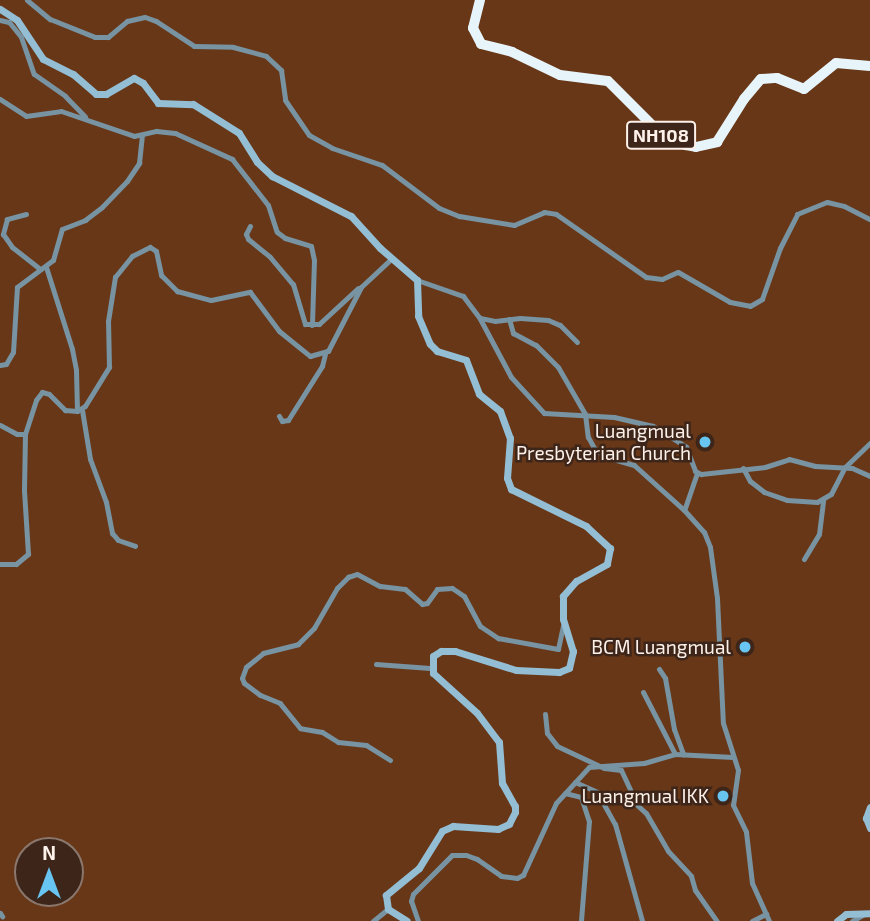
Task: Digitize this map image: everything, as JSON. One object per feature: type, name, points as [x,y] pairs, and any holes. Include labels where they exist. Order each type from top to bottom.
[{"type":"highway","name":"NH108","points":[[480,0],[472,28],[481,44],[512,52],[560,75],[608,81],[662,135],[696,147],[717,142],[744,99],[761,79],[777,78],[804,89],[836,63],[870,66]]},
{"type":"street","points":[[27,0],[50,19],[95,37],[108,37],[127,21],[145,17],[165,26],[194,47],[233,47],[266,56],[281,70],[285,100],[309,135],[332,148],[382,165],[439,208],[459,216],[514,225],[544,212],[556,214],[646,277],[662,279],[678,272],[730,302],[750,306],[762,299],[797,214],[814,205],[836,203],[870,219]]},
{"type":"street","points":[[0,9],[20,24],[43,59],[73,74],[96,94],[106,94],[130,78],[137,78],[158,103],[193,104],[233,129],[265,171],[292,188],[346,211],[417,280],[458,292],[479,317],[511,377],[538,407],[549,415],[585,414],[642,422],[660,429],[686,447],[697,473],[684,510]]},
{"type":"street","points":[[0,20],[9,22],[21,37],[34,74],[68,99],[88,119]]},
{"type":"street","points":[[0,99],[26,116],[61,110],[124,134],[142,136],[164,130],[221,153],[238,166],[268,205],[281,236],[311,246],[314,260],[312,325]]},
{"type":"street","points":[[0,112],[6,105]]},
{"type":"street","points":[[0,365],[6,364],[13,352],[17,287],[43,268],[56,254],[62,229],[85,220],[135,171],[142,154],[142,136]]},
{"type":"street","points":[[26,214],[7,219],[3,234],[12,247],[43,268],[72,349],[79,411],[90,459],[106,502],[111,533],[118,540],[135,546]]},
{"type":"street","points":[[250,226],[248,239],[270,257],[292,282],[305,324],[312,325],[326,319],[392,258]]},
{"type":"street","points":[[79,411],[109,367],[108,321],[115,277],[126,261],[150,247],[156,251],[161,275],[177,291],[211,300],[250,292],[276,327],[301,353],[310,356],[325,354]]},
{"type":"street","points":[[390,760],[366,745],[338,742],[318,731],[300,727],[280,702],[260,695],[244,683],[242,678],[246,667],[262,653],[298,644],[314,628],[337,588],[348,577],[357,574],[380,586],[405,589],[422,604],[427,603],[437,589],[452,588],[464,596],[480,626],[489,633],[547,649],[558,649],[563,637],[563,596],[576,581],[607,564],[610,548],[577,521],[511,489],[507,478],[510,438],[500,411],[479,394],[466,360],[437,351],[430,344],[418,316],[417,280]]},
{"type":"street","points":[[279,415],[282,421],[288,420],[322,366],[325,354],[360,287]]},
{"type":"street","points":[[479,317],[489,321],[548,320],[560,325],[577,342]]},
{"type":"street","points":[[509,319],[513,333],[536,345],[558,367],[585,414],[588,437],[594,448],[606,457],[634,465],[704,532],[711,555],[723,723],[738,770],[733,805],[746,832],[752,883],[768,918],[752,921]]},
{"type":"street","points":[[0,564],[16,564],[28,554],[23,490],[25,435],[36,400],[42,392],[50,394],[65,410],[79,411]]},
{"type":"street","points":[[0,425],[25,435]]},
{"type":"street","points":[[803,559],[819,534],[823,500],[836,487],[845,467],[870,443]]},
{"type":"street","points":[[697,473],[765,467],[789,459],[815,467],[845,467],[870,476]]},
{"type":"street","points":[[743,468],[757,488],[773,496],[801,502],[823,500]]},
{"type":"street","points":[[407,921],[388,909],[385,900],[388,891],[419,868],[442,831],[453,826],[498,829],[509,824],[515,812],[515,806],[502,783],[499,742],[477,713],[437,678],[430,668],[433,656],[447,650],[480,656],[516,670],[565,671],[573,658],[563,619]]},
{"type":"street","points":[[376,664],[430,668]]},
{"type":"street","points":[[659,669],[665,678],[674,729],[684,754]]},
{"type":"street","points":[[643,692],[675,754]]},
{"type":"street","points":[[545,714],[547,733],[553,743],[596,764],[621,770],[627,778],[637,805],[646,813],[668,852],[691,876],[695,890],[717,921]]},
{"type":"street","points":[[418,921],[411,901],[413,894],[452,855],[466,855],[501,876],[517,878],[523,874],[556,803],[583,771],[596,764],[644,763],[675,754],[704,758],[733,757]]},
{"type":"street","points":[[575,782],[597,792],[615,824],[642,921]]},
{"type":"street","points":[[565,793],[581,797],[589,821],[580,921]]},
{"type":"street","points":[[870,807],[866,818],[870,828]]},
{"type":"street","points":[[373,921],[388,909]]},
{"type":"street","points":[[837,921],[846,914],[868,913]]},
{"type":"street","points":[[852,921],[868,913]]},
{"type":"place","name":"Luangmual Presbyterian Church","points":[[705,442]]},
{"type":"place","name":"BCM Luangmual","points":[[745,647]]},
{"type":"place","name":"Luangmual IKK","points":[[723,796]]}]
